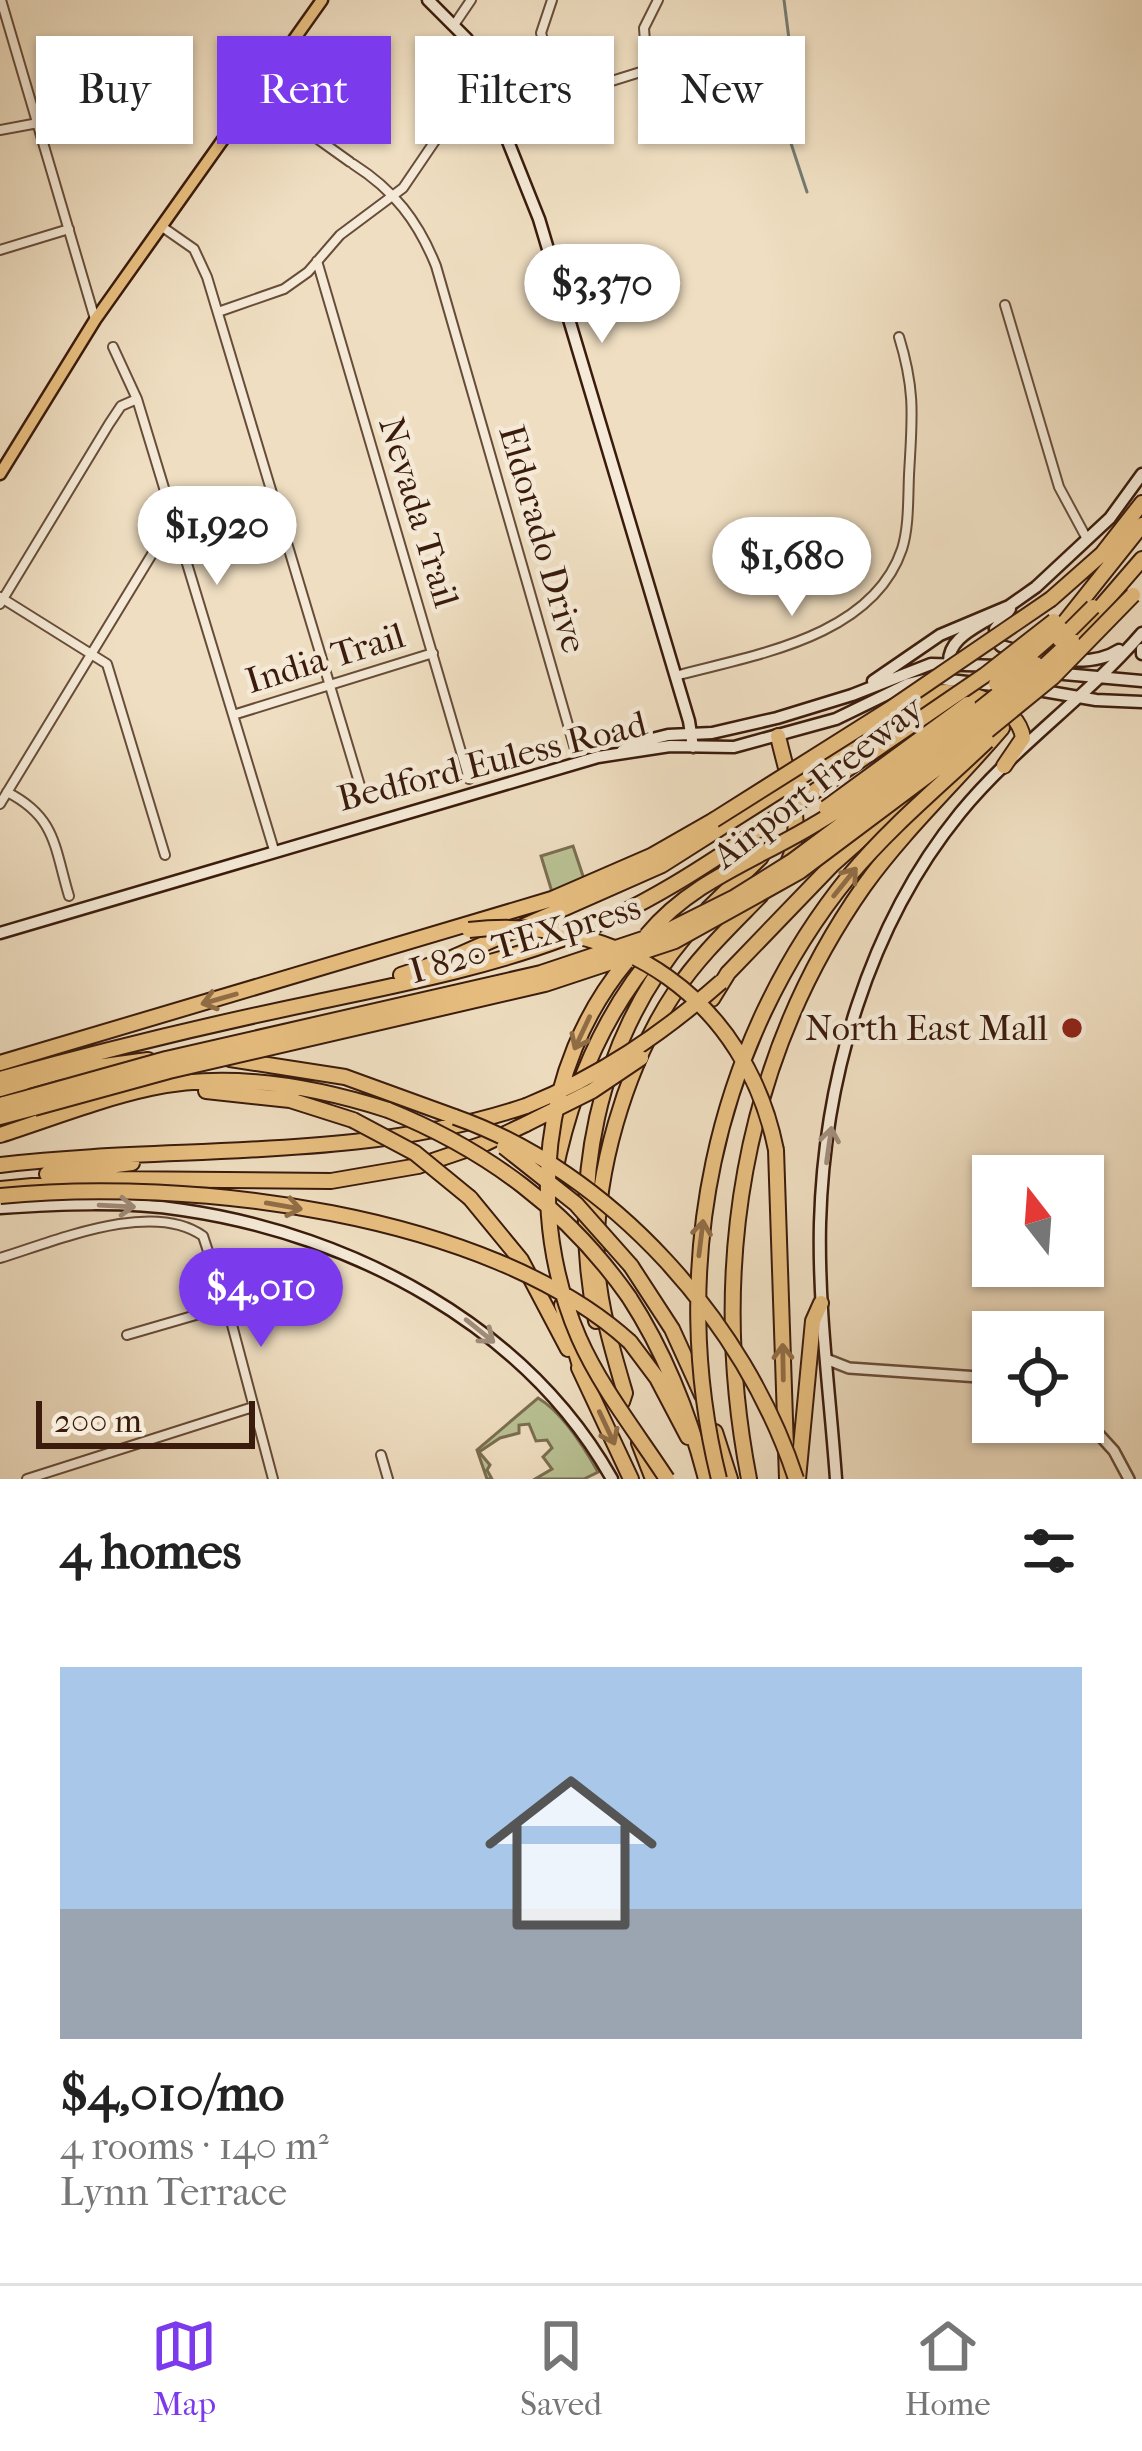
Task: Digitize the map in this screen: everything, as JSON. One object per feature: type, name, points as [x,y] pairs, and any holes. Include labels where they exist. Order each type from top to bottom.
[{"type":"highway","points":[[0,1063],[553,899],[651,856],[890,709],[1052,599],[1102,554],[1142,503]]},
{"type":"highway","points":[[0,1079],[150,1037],[470,968],[564,939],[675,885],[1057,625],[1142,525]]},
{"type":"highway","points":[[667,1479],[579,1338],[560,1281],[549,1217],[549,1154],[559,1096],[595,1006],[655,926],[690,895],[856,799],[1021,676],[1094,607],[1109,599],[1142,559]]},
{"type":"highway","points":[[748,1479],[733,1363],[731,1279],[746,1150],[772,1064],[817,963],[865,886],[1002,728],[1122,613],[1142,587]]},
{"type":"highway","points":[[719,1479],[703,1398],[697,1283],[707,1192],[739,1072],[789,965],[829,902],[875,847],[1142,587]]},
{"type":"highway","name":"I 820 TEXpress","points":[[0,1117],[32,1102],[166,1059],[541,973],[667,931],[766,879],[874,802],[1006,702],[1109,599]]},
{"type":"highway","name":"Airport Freeway","points":[[652,1479],[597,1327],[585,1255],[591,1138],[602,1096],[635,1014],[676,947],[717,898],[782,838],[997,683],[1057,625]]},
{"type":"highway","points":[[347,996],[358,987],[428,968],[615,887],[715,834],[933,694],[954,690],[1014,713],[1023,738],[1004,766]]},
{"type":"highway","name":"I 820 TEXpress","points":[[0,1106],[565,979],[675,941],[799,872],[1019,706]]},
{"type":"highway","points":[[0,1165],[368,1143],[459,1127],[566,1090],[632,1054],[721,982],[833,864],[914,792],[1002,728]]},
{"type":"highway","points":[[622,1402],[625,1393],[597,1269],[599,1212],[616,1129],[648,1042],[676,990],[790,861],[796,818],[778,736]]},
{"type":"highway","points":[[583,1376],[563,1311],[553,1248],[553,1181],[569,1112],[598,1038],[627,988],[681,923],[717,898]]},
{"type":"highway","points":[[440,934],[493,928],[560,932],[628,952],[691,996],[736,1049],[757,1087],[776,1150],[787,1479]]},
{"type":"highway","points":[[0,1188],[86,1180],[332,1181],[451,1155],[526,1124],[626,1068],[696,1014],[721,982]]},
{"type":"highway","points":[[0,1089],[82,1068],[200,1057],[306,1068],[417,1101],[495,1132],[609,1209],[660,1257],[743,1365],[797,1479]]},
{"type":"highway","points":[[0,1135],[152,1088],[264,1083],[328,1093],[388,1110],[460,1142],[516,1178],[576,1230],[629,1297],[685,1404],[706,1479]]},
{"type":"highway","points":[[152,1088],[290,1100],[353,1120],[416,1153],[470,1198],[521,1260],[631,1479]]},
{"type":"highway","points":[[454,1118],[552,1182],[632,1266],[696,1378],[730,1479]]},
{"type":"highway","points":[[0,1188],[191,1153]]},
{"type":"highway","points":[[0,1188],[190,1195],[342,1217],[417,1235],[514,1268],[583,1304],[630,1342],[657,1378],[702,1462]]},
{"type":"highway","points":[[797,1479],[813,1322],[821,1303]]},
{"type":"main road","points":[[296,36],[322,0]]},
{"type":"main road","points":[[428,0],[464,36]]},
{"type":"main road","points":[[0,474],[95,320],[219,144]]},
{"type":"main road","points":[[511,144],[539,219],[693,740],[948,662],[1142,681]]},
{"type":"main road","name":"Airport Freeway","points":[[852,695],[934,639],[975,617],[1009,606],[1061,568],[1142,474]]},
{"type":"main road","points":[[1021,598],[996,624],[996,641],[1001,646],[1030,654],[1104,660],[1142,632]]},
{"type":"main road","points":[[951,678],[948,655],[957,641],[1009,606]]},
{"type":"main road","points":[[836,1479],[821,1303],[820,1220],[838,1086],[863,986],[935,846],[1004,766],[1101,678],[1142,632]]},
{"type":"main road","name":"Bedford Euless Road","points":[[0,933],[655,738],[734,747],[778,736],[856,712],[908,684],[951,678],[1142,702]]},
{"type":"main road","points":[[777,718],[778,736]]},
{"type":"main road","points":[[0,1208],[86,1204],[180,1209],[271,1229],[349,1256],[428,1294],[512,1357],[561,1409],[612,1479]]},
{"type":"street","points":[[1,0],[36,116]]},
{"type":"street","points":[[454,25],[471,0]]},
{"type":"street","points":[[542,36],[552,0]]},
{"type":"street","points":[[643,36],[658,0]]},
{"type":"street","points":[[0,130],[36,123]]},
{"type":"street","points":[[44,144],[95,320]]},
{"type":"street","name":"Eldorado Drive","points":[[325,144],[394,195],[422,231],[575,749]]},
{"type":"street","points":[[218,312],[284,290],[340,235],[403,188],[433,144]]},
{"type":"street","points":[[160,226],[194,249],[218,312],[364,799]]},
{"type":"street","points":[[0,250],[69,229]]},
{"type":"street","name":"Nevada Trail","points":[[317,261],[469,778]]},
{"type":"street","points":[[1005,305],[1059,488],[1088,541]]},
{"type":"street","points":[[675,676],[825,629],[856,610],[886,581],[903,547],[914,428],[914,394],[899,337]]},
{"type":"street","points":[[113,347],[137,399],[274,850]]},
{"type":"street","points":[[137,399],[121,406],[1,600],[93,653],[111,670],[165,855]]},
{"type":"street","points":[[0,442],[14,451]]},
{"type":"street","points":[[0,804],[157,546],[176,527]]},
{"type":"street","name":"India Trail","points":[[233,716],[434,653]]},
{"type":"street","points":[[7,792],[36,808],[44,820],[69,896]]},
{"type":"street","points":[[0,1258],[135,1222],[185,1226],[202,1236],[273,1479]]},
{"type":"street","points":[[127,1335],[226,1306]]},
{"type":"street","points":[[826,1359],[849,1368],[972,1377]]},
{"type":"street","points":[[830,1394],[833,1381],[849,1368]]},
{"type":"street","points":[[27,1479],[253,1407]]},
{"type":"street","points":[[1104,1440],[1129,1479]]},
{"type":"street","points":[[381,1455],[388,1479]]},
{"type":"green space","points":[[573,846],[584,879],[552,892],[541,856]]},
{"type":"green space","points":[[538,1398],[564,1421],[598,1472],[584,1479],[535,1479],[552,1469],[543,1457],[552,1448],[547,1440],[536,1441],[529,1424],[519,1425],[519,1433],[500,1438],[479,1452],[490,1465],[487,1470],[492,1479],[487,1479],[477,1450]]},
{"type":"waterway","points":[[784,0],[790,47],[780,81],[782,116],[807,192]]},
{"type":"place","name":"North East Mall","points":[[1072,1028]]}]
